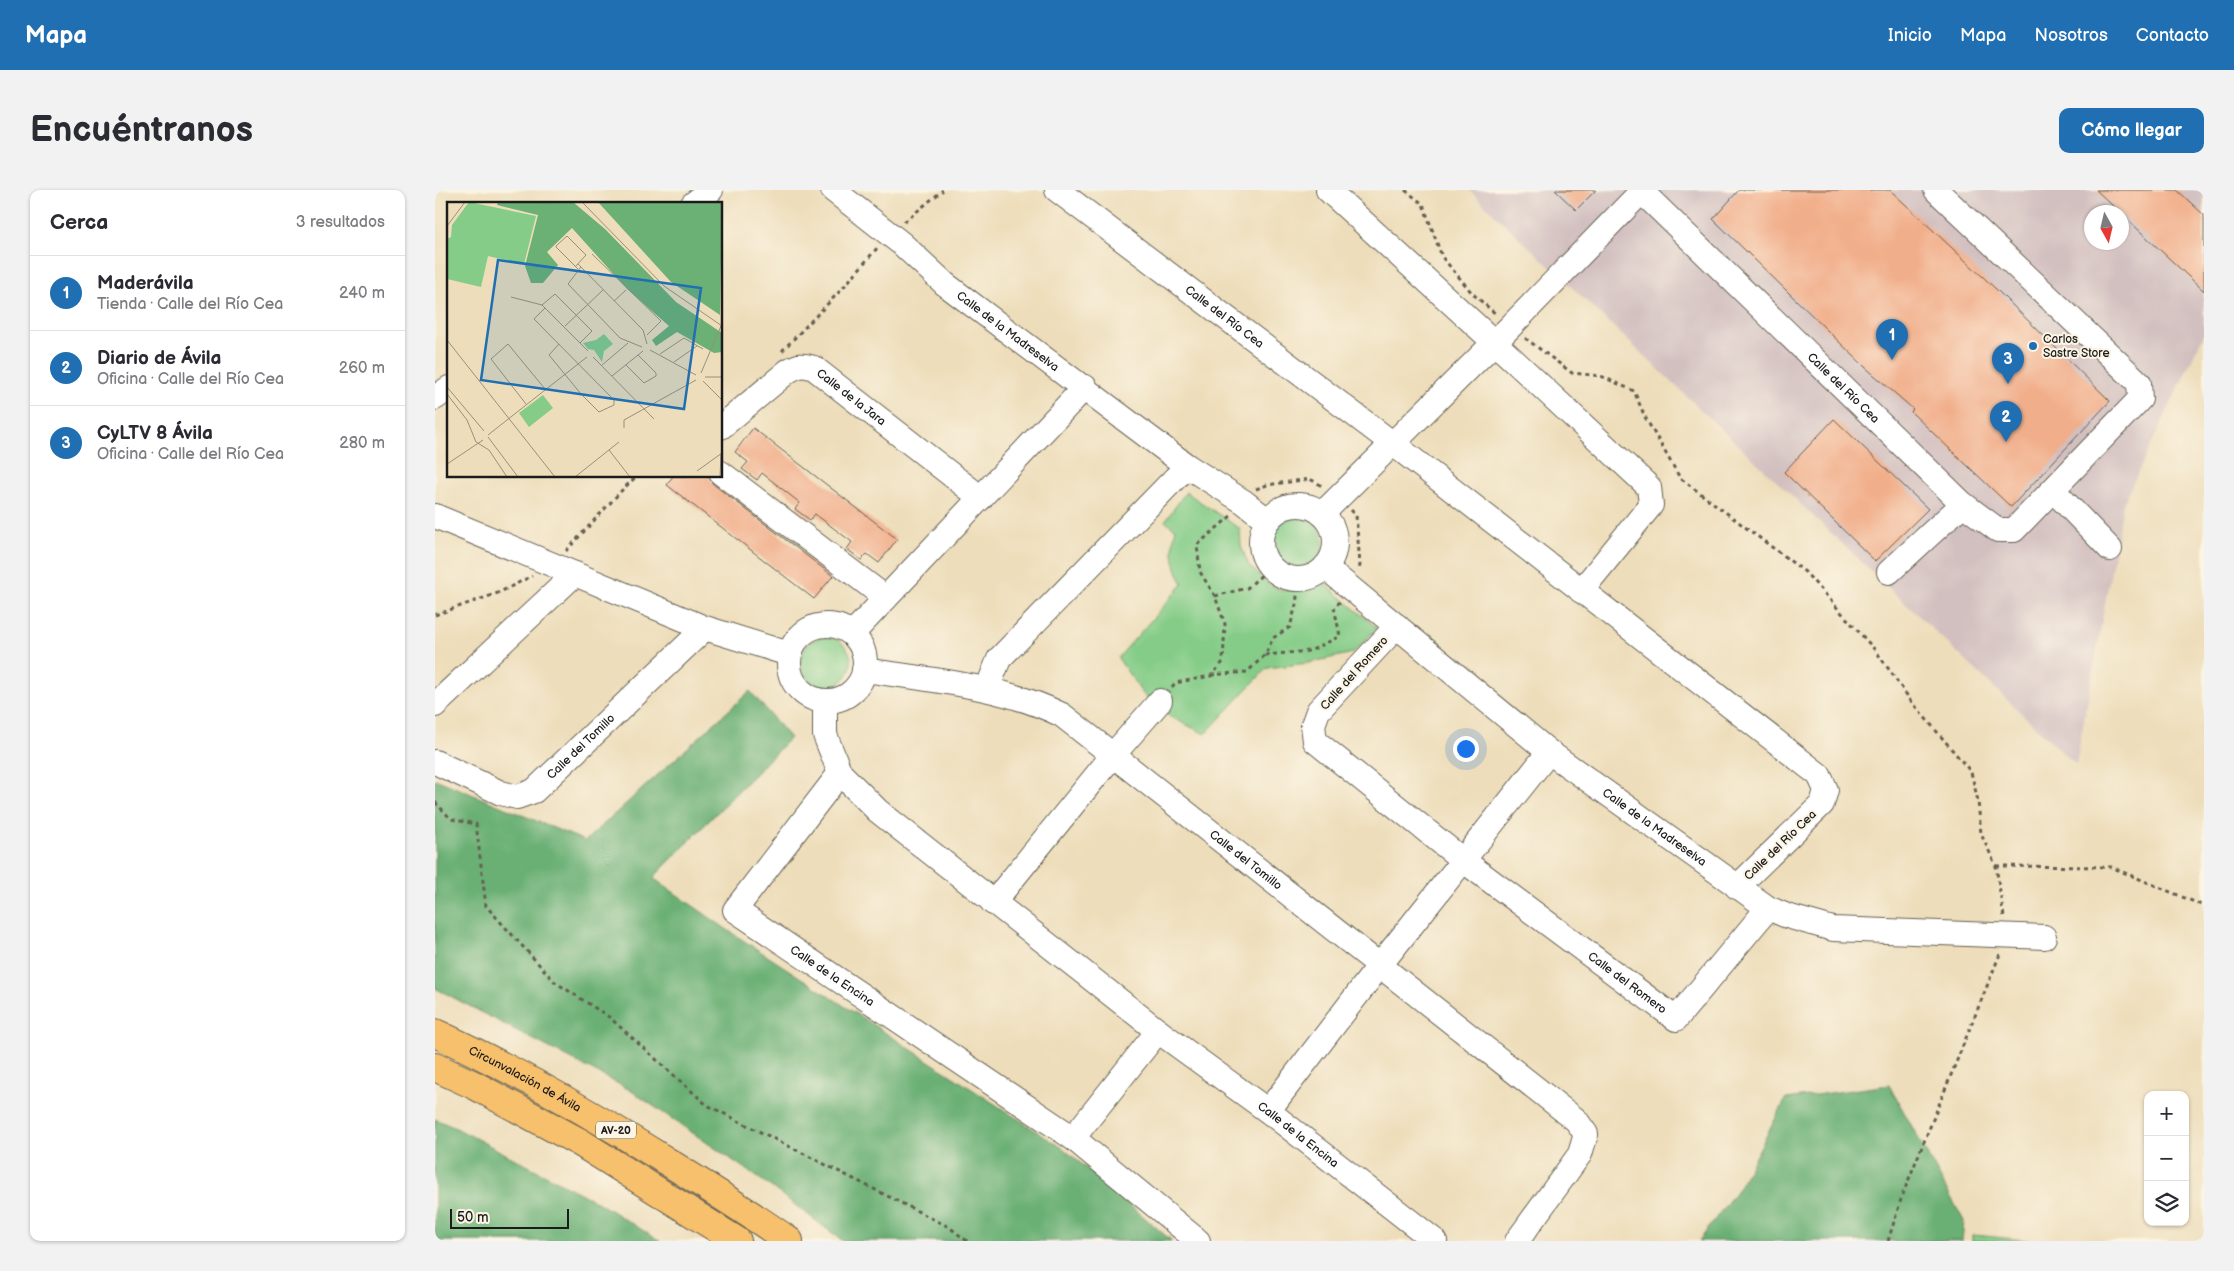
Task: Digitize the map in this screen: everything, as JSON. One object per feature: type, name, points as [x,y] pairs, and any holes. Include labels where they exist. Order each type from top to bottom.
[{"type":"highway","name":"Circunvalación de Ávila","points":[[435,1033],[479,1054],[597,1118],[751,1214],[789,1241]]},
{"type":"highway","name":"AV-20","points":[[435,1067],[476,1086],[581,1143],[737,1241]]},
{"type":"street","points":[[696,202],[711,190]]},
{"type":"street","name":"Calle de la Madreselva","points":[[833,190],[889,234],[945,284],[1085,387],[1187,466],[1244,502],[1267,520]]},
{"type":"street","name":"Calle del Río Cea","points":[[1057,190],[1391,443],[1819,776],[1826,790],[1822,804],[1737,887]]},
{"type":"street","points":[[1328,190],[1503,334],[1649,487],[1651,505],[1581,591]]},
{"type":"street","name":"Calle del Río Cea","points":[[1322,514],[1643,191],[1963,504],[1998,530],[2014,530],[2140,399],[2139,383],[1936,190]]},
{"type":"street","name":"Calle de la Jara","points":[[723,425],[788,371],[799,365],[805,365],[814,368],[981,498]]},
{"type":"street","points":[[852,634],[1085,387]]},
{"type":"street","points":[[435,398],[447,389]]},
{"type":"street","points":[[987,689],[999,659],[1187,466]]},
{"type":"street","points":[[723,475],[886,598]]},
{"type":"street","points":[[2053,490],[2111,549]]},
{"type":"street","points":[[1299,504],[1312,507],[1322,514],[1330,522],[1335,546],[1332,557],[1325,568],[1309,577],[1299,579],[1289,578],[1271,567],[1263,557],[1260,545],[1262,532],[1267,520],[1287,506],[1299,504]]},
{"type":"street","points":[[1889,572],[1963,504]]},
{"type":"street","points":[[435,516],[705,628],[789,654]]},
{"type":"street","name":"Calle de la Madreselva","points":[[1325,568],[1549,752],[1768,908],[1787,916],[1833,929],[2045,938]]},
{"type":"street","points":[[435,705],[575,574]]},
{"type":"street","points":[[832,625],[852,634],[863,651],[864,670],[854,689],[841,698],[825,701],[804,694],[796,686],[790,671],[789,654],[793,644],[800,635],[815,627],[832,625]]},
{"type":"street","name":"Calle del Romero","points":[[1397,626],[1318,712],[1313,724],[1315,741],[1464,861],[1676,1019],[1768,908]]},
{"type":"street","name":"Calle del Tomillo","points":[[435,762],[501,793],[517,797],[534,791],[705,628]]},
{"type":"street","name":"Calle del Tomillo","points":[[864,670],[987,689],[1040,704],[1062,715],[1576,1120],[1586,1134],[1580,1154],[1517,1241]]},
{"type":"street","points":[[993,903],[1160,700]]},
{"type":"street","name":"Calle de la Encina","points":[[825,701],[825,735],[840,773],[878,811],[1158,1031],[1268,1111],[1435,1241]]},
{"type":"street","points":[[1268,1111],[1380,965],[1549,752]]},
{"type":"street","name":"Calle de la Encina","points":[[840,773],[735,910],[1073,1138],[1198,1241]]},
{"type":"street","points":[[1073,1138],[1158,1031]]},
{"type":"path","points":[[779,353],[842,289],[889,234],[943,190]]},
{"type":"path","points":[[1405,190],[1423,204],[1442,257],[1503,334],[1572,372],[1601,376],[1635,391],[1645,417],[1680,478],[1805,572],[1876,652],[1911,701],[1971,772],[1978,801],[1981,834],[1996,866],[2008,936],[1902,1196],[1888,1241]]},
{"type":"path","points":[[1211,676],[1223,662],[1225,624],[1215,596],[1200,572],[1197,545],[1216,528]]},
{"type":"path","points":[[1215,596],[1247,588],[1271,567]]},
{"type":"path","points":[[1160,700],[1175,683],[1247,672],[1265,655],[1273,638],[1290,627],[1296,605],[1299,579]]},
{"type":"path","points":[[435,802],[451,819],[476,824],[486,906],[555,982],[609,1017],[707,1105],[949,1227],[967,1241]]},
{"type":"path","points":[[1996,866],[2111,867],[2204,906]]},
{"type":"shaded area","points":[[1469,190],[2204,190],[2204,334],[2123,504],[2076,765]]},
{"type":"green space","points":[[1186,492],[1240,529],[1241,546],[1249,566],[1271,586],[1282,590],[1323,582],[1377,628],[1353,653],[1308,663],[1267,668],[1205,734],[1169,716],[1142,693],[1118,658],[1183,584],[1177,570],[1173,551],[1176,529],[1165,521]]},
{"type":"green space","points":[[1298,517],[1307,519],[1318,528],[1323,542],[1321,551],[1312,562],[1298,567],[1289,565],[1278,556],[1273,542],[1275,533],[1284,522]]},
{"type":"green space","points":[[826,637],[835,639],[846,648],[851,662],[849,671],[840,682],[826,687],[817,685],[806,676],[801,662],[803,653],[812,642]]},
{"type":"green space","points":[[750,691],[790,738],[653,878],[732,933],[1064,1149],[1172,1241],[843,1241],[763,1181],[630,1090],[435,988],[435,779],[585,841]]},
{"type":"green space","points":[[1889,1085],[1964,1221],[1962,1241],[1699,1241],[1739,1187],[1786,1099]]},
{"type":"green space","points":[[435,1119],[456,1128],[597,1202],[660,1241],[435,1241]]},
{"type":"green space","points":[[1972,1235],[2039,1241],[1972,1241]]},
{"type":"building","points":[[1555,190],[1596,190],[1576,210]]},
{"type":"building","points":[[1739,190],[1890,190],[1998,291],[2110,401],[2011,507],[1911,412],[1913,409],[1865,367],[1713,219]]},
{"type":"building","points":[[2096,190],[2177,190],[2204,215],[2204,291],[2129,221],[2129,205],[2112,205]]},
{"type":"building","points":[[1834,419],[1928,509],[1875,561],[1784,472]]},
{"type":"building","points":[[753,428],[897,539],[879,563],[867,554],[861,560],[847,549],[852,542],[815,514],[810,520],[795,509],[800,503],[762,473],[757,480],[742,469],[748,462],[735,452]]},
{"type":"building","points":[[672,478],[709,478],[713,484],[833,576],[814,599],[667,485]]},
{"type":"place","name":"Carlos Sastre Store","points":[[2033,346]]},
{"type":"place","name":"Maderávila","points":[[1892,360]]},
{"type":"place","name":"CyLTV 8 Ávila","points":[[2008,384]]},
{"type":"place","name":"Diario de Ávila","points":[[2006,442]]}]
